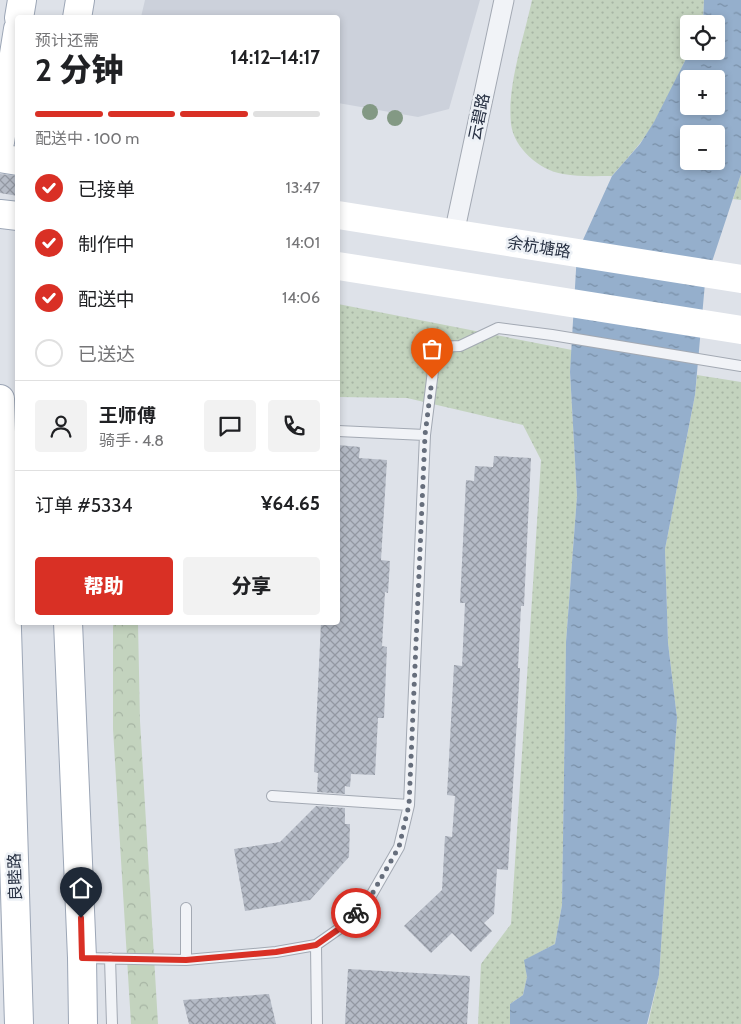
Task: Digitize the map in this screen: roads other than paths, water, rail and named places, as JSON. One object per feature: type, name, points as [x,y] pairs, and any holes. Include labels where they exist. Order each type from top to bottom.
[{"type":"main road","points":[[20,15],[22,0]]},
{"type":"main road","points":[[78,15],[80,0]]},
{"type":"main road","points":[[0,142],[15,48]]},
{"type":"main road","points":[[0,158],[15,160]]},
{"type":"main road","points":[[0,214],[15,216]]},
{"type":"main road","name":"余杭塘路","points":[[340,214],[741,279]]},
{"type":"main road","points":[[340,266],[741,330]]},
{"type":"main road","name":"良睦路","points":[[0,399],[7,842],[19,1024]]},
{"type":"main road","points":[[68,625],[84,1024]]},
{"type":"street","name":"云碧路","points":[[454,234],[504,0]]},
{"type":"lane","points":[[82,958],[186,960],[276,952],[316,945],[346,924],[372,894],[399,847],[409,805],[425,435],[436,347],[460,346],[498,328],[741,366]]},
{"type":"lane","points":[[340,431],[425,435]]},
{"type":"lane","points":[[272,796],[409,805]]},
{"type":"lane","points":[[186,908],[186,960]]},
{"type":"lane","points":[[316,945],[317,1024]]},
{"type":"lane","points":[[110,958],[112,1024]]},
{"type":"water","points":[[704,0],[741,0],[741,174],[705,283],[695,395],[665,549],[668,643],[677,718],[659,975],[647,1024],[510,1024],[510,1004],[523,995],[527,977],[524,960],[555,944],[562,905],[566,642],[577,496],[570,372],[577,253],[612,176],[640,144],[654,122],[680,71],[680,115],[725,115],[725,70],[680,70],[685,60],[725,60],[725,15],[703,15]]}]
